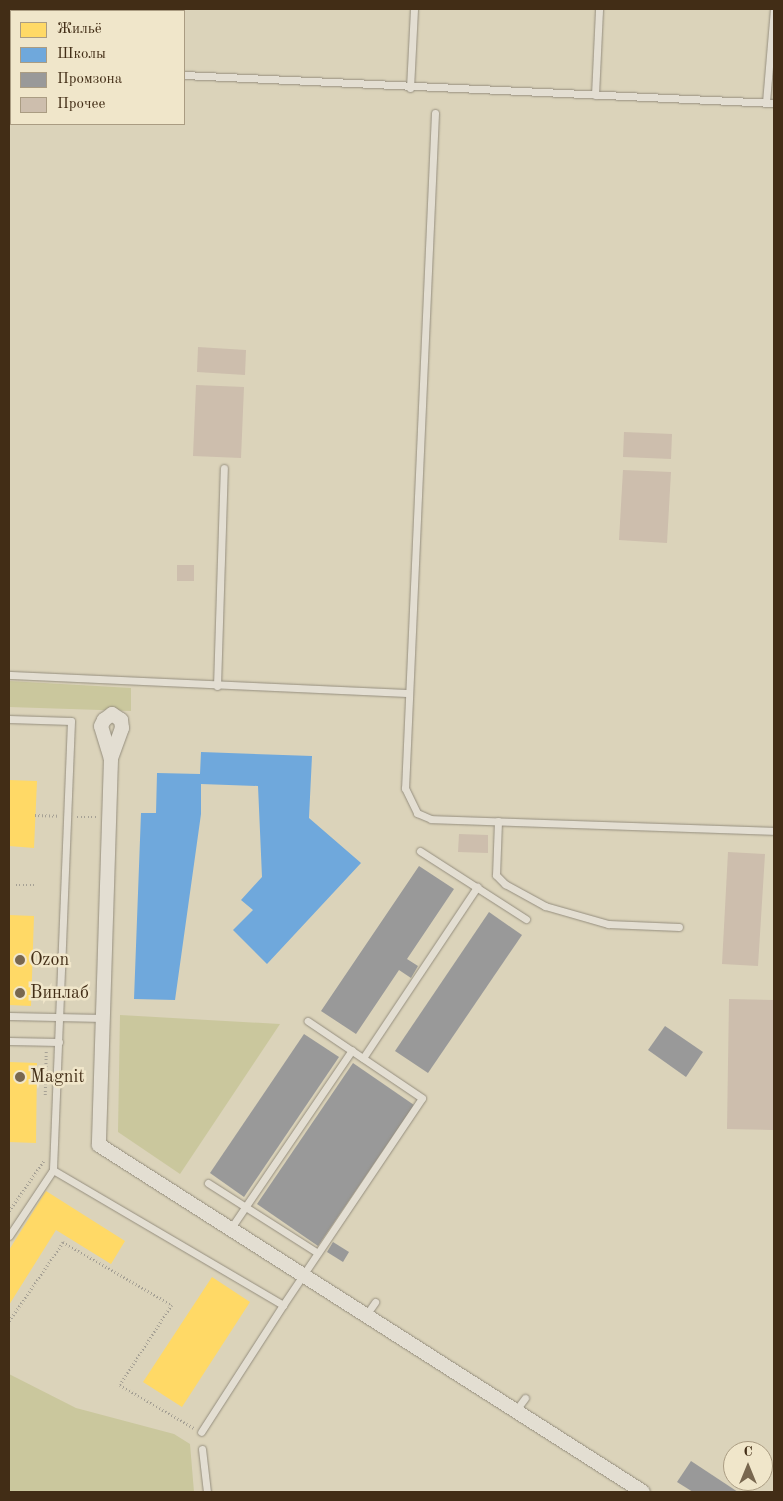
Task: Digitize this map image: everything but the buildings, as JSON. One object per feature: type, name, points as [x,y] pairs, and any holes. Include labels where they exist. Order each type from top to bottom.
[{"type":"street","points":[[111,759],[99,1145],[643,1492]]},
{"type":"lane","points":[[410,88],[414,9]]},
{"type":"lane","points":[[595,95],[599,9]]},
{"type":"lane","points":[[766,102],[774,9]]},
{"type":"lane","points":[[185,75],[410,88],[774,103]]},
{"type":"lane","points":[[435,113],[405,788],[417,813],[431,819],[774,831]]},
{"type":"lane","points":[[217,686],[224,468]]},
{"type":"lane","points":[[9,676],[409,694]]},
{"type":"lane","points":[[9,718],[70,721],[53,1170],[9,1236]]},
{"type":"lane","points":[[498,821],[496,875],[505,884],[545,906],[608,924],[679,927]]},
{"type":"lane","points":[[420,851],[526,920]]},
{"type":"lane","points":[[364,1058],[477,887]]},
{"type":"lane","points":[[9,1016],[103,1018]]},
{"type":"lane","points":[[201,1432],[303,1274],[422,1098],[308,1021]]},
{"type":"lane","points":[[9,1041],[58,1042]]},
{"type":"lane","points":[[231,1228],[352,1050]]},
{"type":"lane","points":[[53,1170],[283,1305]]},
{"type":"lane","points":[[208,1183],[318,1253]]},
{"type":"lane","points":[[366,1315],[375,1302]]},
{"type":"lane","points":[[516,1410],[526,1398]]},
{"type":"lane","points":[[202,1449],[207,1492]]},
{"type":"path","points":[[9,885],[34,885]]},
{"type":"path","points":[[45,1101],[46,1042]]},
{"type":"path","points":[[9,1211],[44,1160]]},
{"type":"path","points":[[9,1321],[63,1242],[172,1306],[120,1385],[201,1432]]},
{"type":"shaded area","points":[[9,681],[131,688],[131,711],[9,707]]},
{"type":"shaded area","points":[[120,1015],[280,1024],[180,1174],[118,1132]]},
{"type":"shaded area","points":[[9,1374],[76,1408],[174,1434],[190,1444],[194,1492],[9,1492]]},
{"type":"place","name":"Ozon","points":[[20,960]]},
{"type":"place","name":"Винлаб","points":[[20,993]]},
{"type":"place","name":"Magnit","points":[[20,1077]]}]
